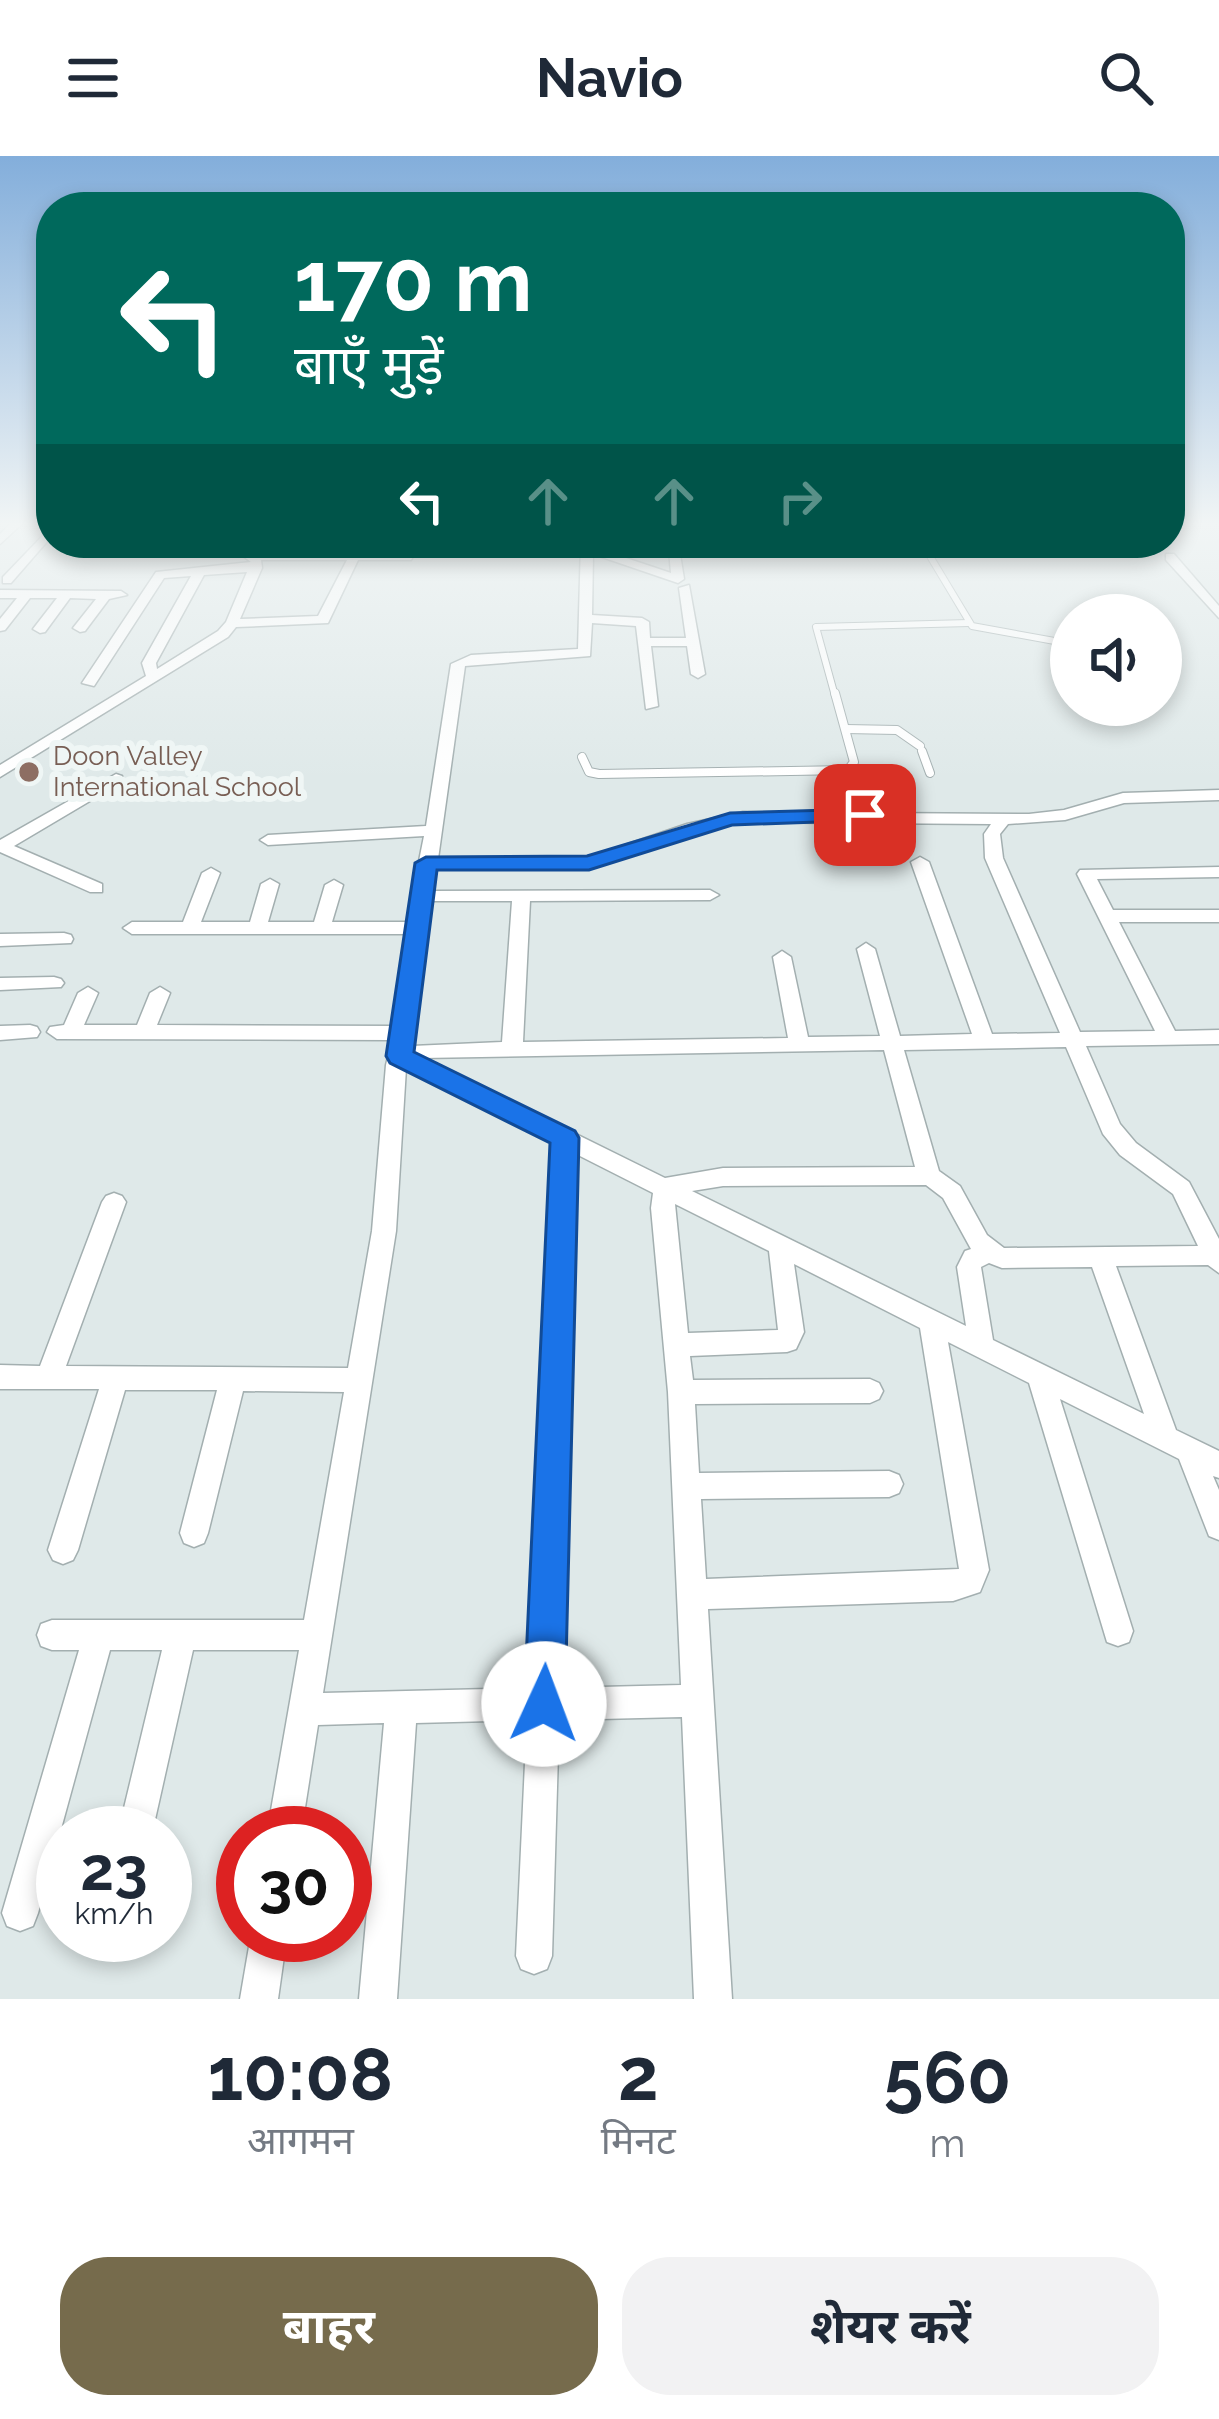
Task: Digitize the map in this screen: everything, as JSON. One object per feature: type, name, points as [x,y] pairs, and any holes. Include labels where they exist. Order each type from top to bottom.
[{"type":"street","points":[[40,629],[57,607]]},
{"type":"street","points":[[80,628],[101,607]]},
{"type":"street","points":[[89,683],[138,607]]},
{"type":"street","points":[[152,674],[149,663],[180,607]]},
{"type":"street","points":[[0,772],[152,674],[215,640],[232,623],[236,607]]},
{"type":"street","points":[[232,623],[323,620],[329,607]]},
{"type":"street","points":[[288,1806],[387,1208],[395,1065],[458,664],[471,659],[580,656],[586,650],[586,607]]},
{"type":"street","points":[[689,607],[698,674]]},
{"type":"street","points":[[586,620],[639,620],[651,706]]},
{"type":"street","points":[[644,642],[694,642]]},
{"type":"street","points":[[1,846],[116,779]]},
{"type":"street","points":[[426,863],[589,863],[693,828],[743,817],[1054,817],[1123,798],[1219,795]]},
{"type":"street","points":[[982,1348],[969,1268],[974,1258],[987,1254],[1010,1259],[1218,1258],[1181,1188],[1118,1139],[994,858],[992,834],[1003,819]]},
{"type":"street","points":[[268,840],[431,830]]},
{"type":"street","points":[[1,846],[96,888]]},
{"type":"street","points":[[920,862],[984,1040]]},
{"type":"street","points":[[1168,1037],[1087,873],[1219,872]]},
{"type":"street","points":[[190,928],[211,873]]},
{"type":"street","points":[[257,928],[270,884]]},
{"type":"street","points":[[321,928],[334,885]]},
{"type":"street","points":[[421,896],[710,895]]},
{"type":"street","points":[[512,1049],[520,896]]},
{"type":"street","points":[[1106,916],[1219,916]]},
{"type":"street","points":[[132,928],[416,928]]},
{"type":"street","points":[[0,940],[64,939]]},
{"type":"street","points":[[866,949],[929,1176]]},
{"type":"street","points":[[782,957],[799,1043]]},
{"type":"street","points":[[0,984],[55,983]]},
{"type":"street","points":[[88,993],[64,1032],[401,1044],[421,1051],[1219,1037]]},
{"type":"street","points":[[144,1032],[160,993]]},
{"type":"street","points":[[0,1033],[30,1032]]},
{"type":"street","points":[[401,1044],[565,1138],[1219,1465]]},
{"type":"street","points":[[534,1956],[565,1138]]},
{"type":"street","points":[[665,1187],[723,1177],[929,1176],[949,1187],[987,1254]]},
{"type":"street","points":[[665,1187],[681,1392],[713,1999]]},
{"type":"street","points":[[49,1377],[114,1202]]},
{"type":"street","points":[[676,1345],[788,1341],[791,1332],[781,1247]]},
{"type":"street","points":[[1101,1257],[1177,1445],[1219,1526]]},
{"type":"street","points":[[692,1594],[953,1586],[968,1581],[974,1570],[932,1323]]},
{"type":"street","points":[[0,1376],[356,1380]]},
{"type":"street","points":[[63,1550],[116,1377]]},
{"type":"street","points":[[194,1533],[233,1378]]},
{"type":"street","points":[[1042,1379],[1118,1631]]},
{"type":"street","points":[[681,1392],[870,1391]]},
{"type":"street","points":[[686,1486],[889,1484]]},
{"type":"street","points":[[52,1635],[316,1635]]},
{"type":"street","points":[[20,1913],[99,1635]]},
{"type":"street","points":[[141,1806],[181,1635]]},
{"type":"street","points":[[302,1709],[697,1701]]},
{"type":"street","points":[[378,1999],[401,1708]]},
{"type":"street","points":[[259,1999],[265,1962]]},
{"type":"lane","points":[[959,607],[968,622]]},
{"type":"lane","points":[[583,757],[590,772],[599,774],[848,770],[854,762],[816,627],[968,622],[982,629],[1050,640]]},
{"type":"lane","points":[[846,729],[899,730],[914,736],[930,773]]},
{"type":"place","name":"Doon Valley International School","points":[[29,772]]},
{"type":"route","points":[[544,1704],[565,1138],[400,1056],[426,863],[589,863],[730,819],[865,815]]}]
